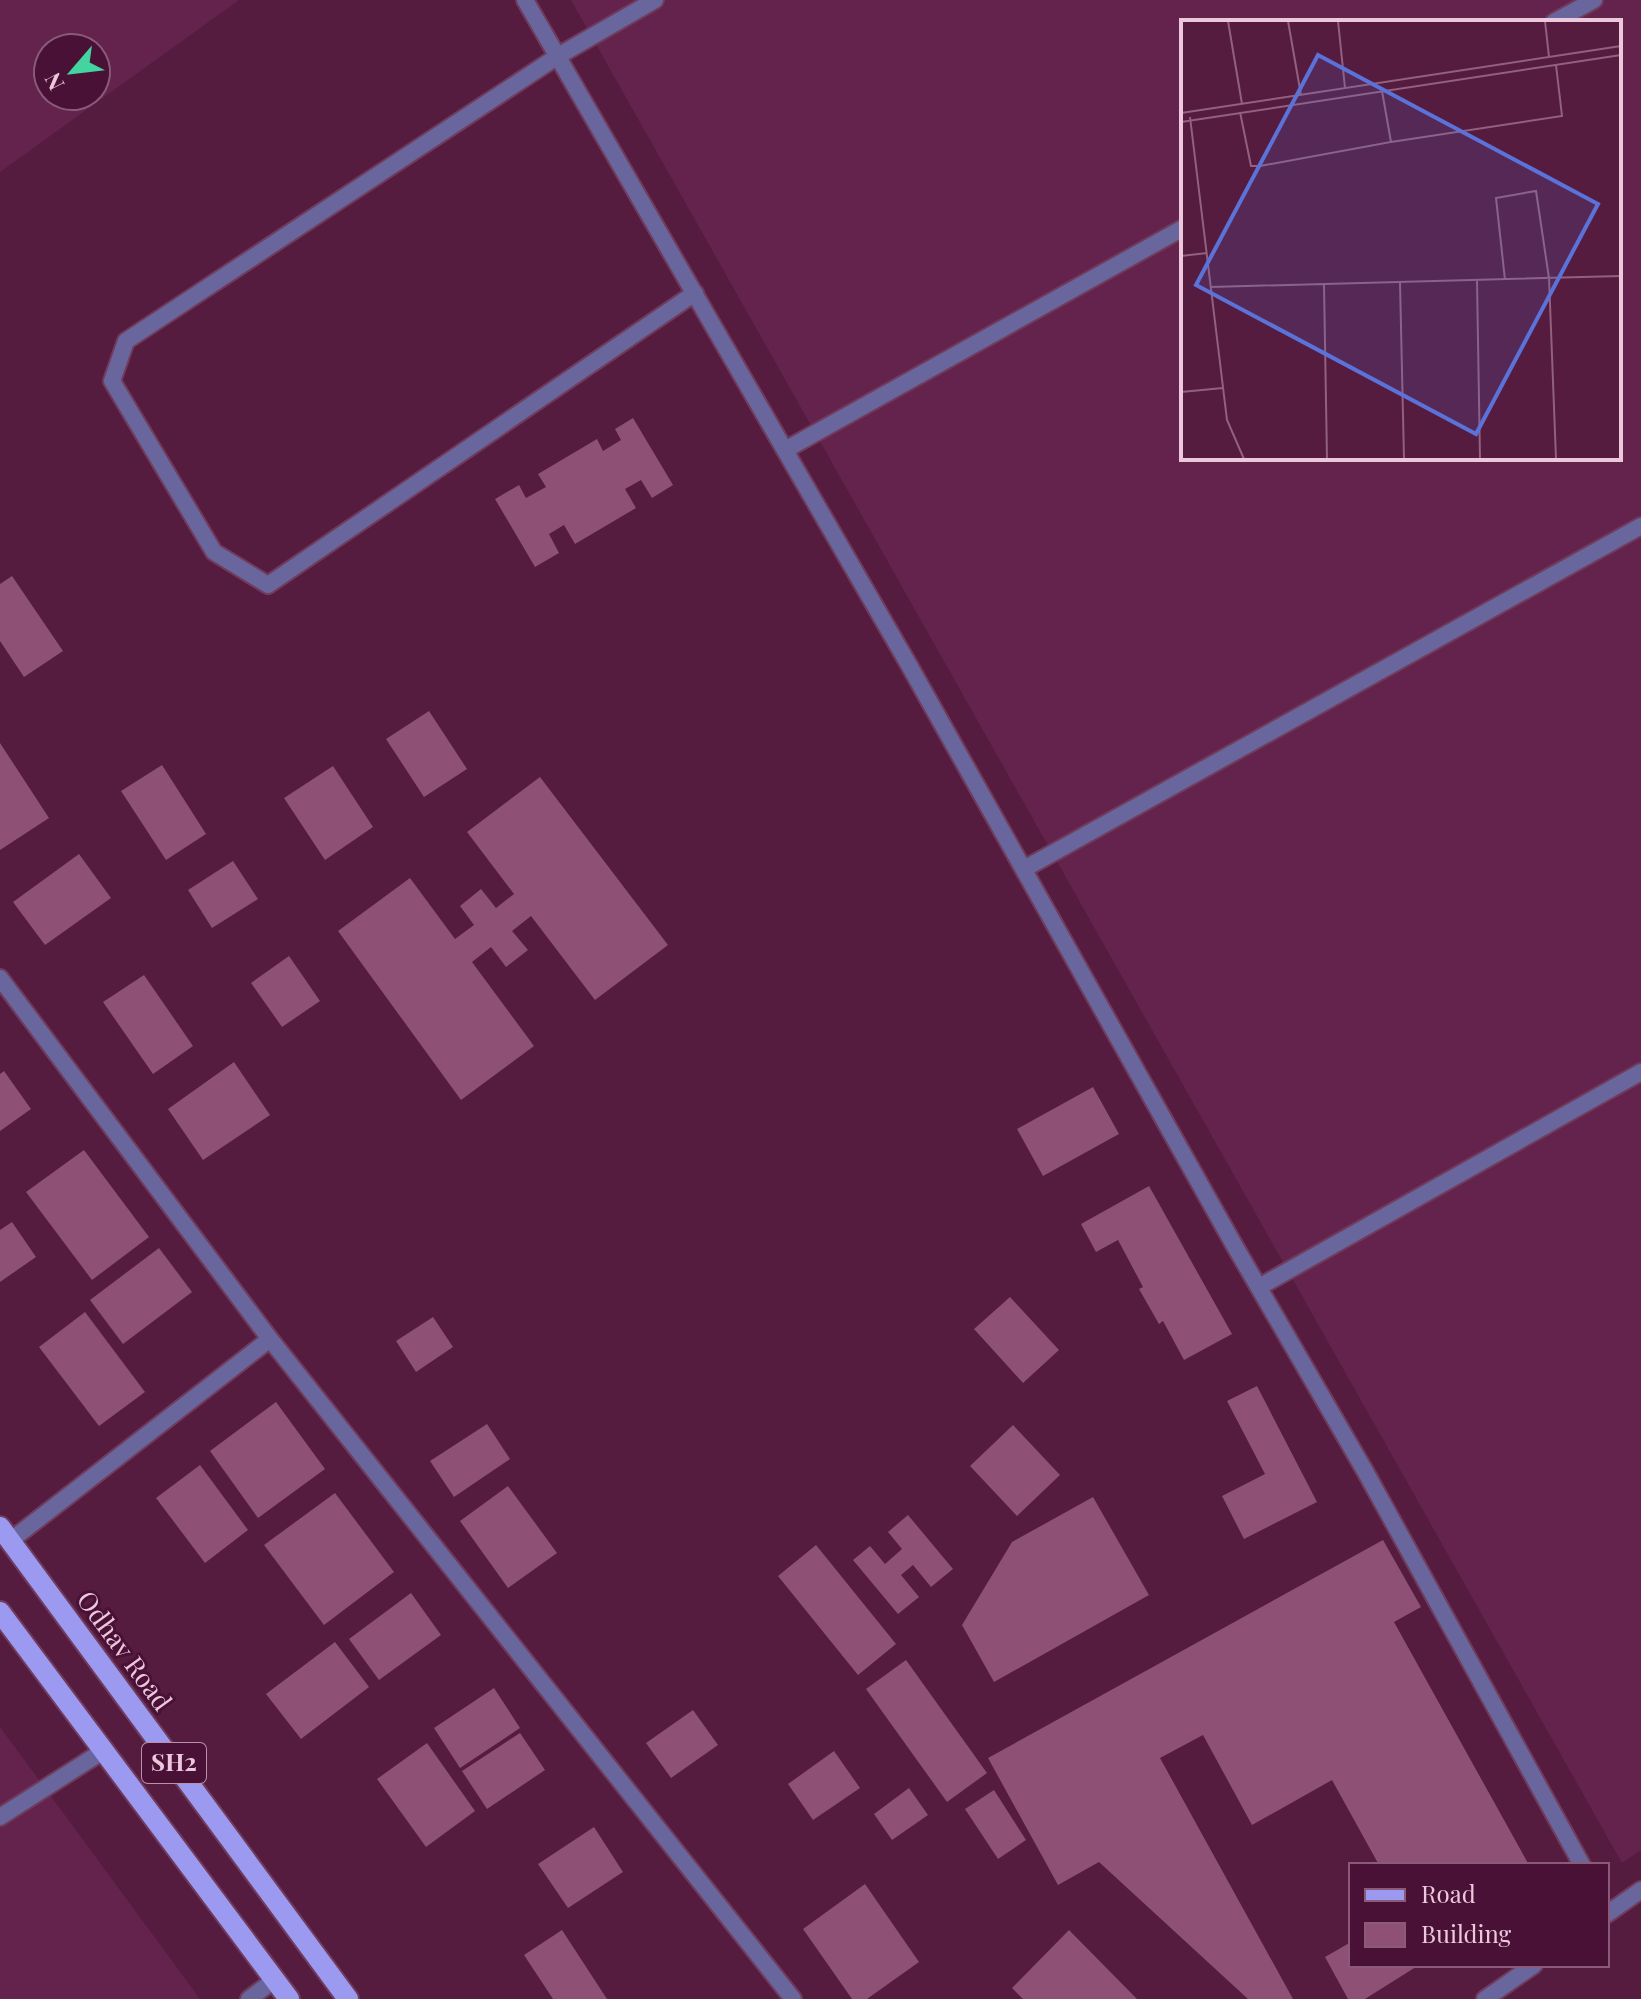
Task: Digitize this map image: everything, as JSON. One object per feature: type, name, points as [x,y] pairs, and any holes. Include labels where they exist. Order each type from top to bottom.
[{"type":"main road","name":"Odhav Road","points":[[5,1534],[348,1999]]},
{"type":"main road","name":"SH2","points":[[0,1612],[289,1999]]},
{"type":"street","points":[[525,0],[1024,869],[1365,1471],[1581,1863]]},
{"type":"street","points":[[655,0],[558,56],[126,341],[112,381],[214,552],[268,585],[695,293]]},
{"type":"street","points":[[1558,20],[1594,0]]},
{"type":"street","points":[[785,450],[1181,229]]},
{"type":"street","points":[[1024,869],[1641,526]]},
{"type":"street","points":[[0,978],[270,1339],[793,1999]]},
{"type":"street","points":[[1259,1287],[1641,1072]]},
{"type":"street","points":[[5,1534],[270,1339]]},
{"type":"street","points":[[0,1817],[103,1751]]},
{"type":"street","points":[[1609,1911],[1641,1890]]},
{"type":"street","points":[[1485,1999],[1531,1967]]},
{"type":"street","points":[[249,1999],[274,1980]]},
{"type":"shaded area","points":[[0,0],[239,0],[112,91],[112,32],[32,32],[32,112],[83,112],[0,172]]},
{"type":"shaded area","points":[[571,0],[1641,0],[1641,1850],[1622,1863]]},
{"type":"shaded area","points":[[0,1727],[200,1999],[0,1999]]},
{"type":"building","points":[[633,418],[673,485],[652,498],[641,480],[625,489],[636,508],[575,544],[564,525],[549,534],[559,553],[535,567],[495,499],[519,485],[526,498],[546,487],[538,474],[597,439],[603,451],[621,440],[615,429]]},
{"type":"building","points":[[12,576],[63,651],[24,677],[0,641],[0,584]]},
{"type":"building","points":[[429,711],[467,769],[424,797],[386,739]]},
{"type":"building","points":[[0,743],[49,818],[0,850]]},
{"type":"building","points":[[162,765],[206,834],[166,860],[121,791]]},
{"type":"building","points":[[333,766],[373,827],[325,860],[284,798]]},
{"type":"building","points":[[540,777],[668,945],[595,1000],[531,916],[512,931],[528,950],[506,967],[491,947],[472,962],[534,1046],[461,1100],[338,931],[410,878],[455,939],[474,925],[460,906],[481,889],[496,908],[514,894],[467,832]]},
{"type":"building","points":[[79,854],[111,898],[45,945],[13,902]]},
{"type":"building","points":[[233,861],[258,899],[212,928],[188,890]]},
{"type":"building","points":[[289,956],[320,1001],[282,1027],[251,983]]},
{"type":"building","points":[[144,975],[193,1046],[153,1074],[103,1002]]},
{"type":"building","points":[[234,1062],[270,1115],[203,1160],[168,1109]]},
{"type":"building","points":[[4,1071],[31,1109],[0,1131],[0,1074]]},
{"type":"building","points":[[1093,1087],[1119,1134],[1043,1176],[1017,1129]]},
{"type":"building","points":[[84,1150],[149,1237],[92,1280],[26,1192]]},
{"type":"building","points":[[1149,1186],[1232,1334],[1184,1360],[1163,1321],[1159,1324],[1139,1289],[1143,1287],[1118,1240],[1096,1252],[1081,1224]]},
{"type":"building","points":[[12,1222],[36,1257],[0,1282],[0,1230]]},
{"type":"building","points":[[159,1248],[192,1292],[123,1344],[90,1300]]},
{"type":"building","points":[[1010,1297],[1059,1350],[1023,1383],[974,1329]]},
{"type":"building","points":[[85,1312],[145,1392],[99,1426],[39,1347]]},
{"type":"building","points":[[433,1317],[453,1347],[416,1372],[396,1341]]},
{"type":"building","points":[[1257,1386],[1317,1502],[1244,1539],[1222,1496],[1265,1474],[1227,1401]]},
{"type":"building","points":[[276,1402],[325,1469],[258,1518],[210,1451]]},
{"type":"building","points":[[487,1424],[510,1459],[454,1497],[430,1461]]},
{"type":"building","points":[[1013,1425],[1060,1475],[1017,1516],[970,1466]]},
{"type":"building","points":[[200,1465],[248,1530],[205,1563],[156,1498]]},
{"type":"building","points":[[508,1486],[557,1553],[508,1588],[460,1521]]},
{"type":"building","points":[[335,1493],[394,1572],[324,1625],[264,1545]]},
{"type":"building","points":[[1093,1497],[1149,1595],[994,1682],[962,1625],[1012,1542]]},
{"type":"building","points":[[908,1515],[953,1569],[931,1587],[913,1565],[901,1575],[919,1597],[898,1614],[853,1560],[870,1546],[885,1564],[902,1549],[888,1532]]},
{"type":"building","points":[[1383,1540],[1421,1607],[1394,1622],[1528,1863],[1378,1863],[1332,1780],[1252,1825],[1203,1735],[1160,1758],[1293,1999],[1248,1999],[1099,1862],[1058,1885],[988,1758]]},
{"type":"building","points":[[816,1545],[896,1644],[858,1675],[778,1576]]},
{"type":"building","points":[[411,1593],[441,1635],[379,1680],[349,1639]]},
{"type":"building","points":[[335,1642],[369,1687],[301,1739],[266,1694]]},
{"type":"building","points":[[906,1660],[987,1773],[947,1802],[866,1689]]},
{"type":"building","points":[[494,1688],[520,1728],[460,1768],[434,1728]]},
{"type":"building","points":[[693,1710],[718,1745],[671,1778],[646,1743]]},
{"type":"building","points":[[520,1733],[545,1770],[487,1809],[462,1771]]},
{"type":"building","points":[[427,1743],[475,1811],[426,1847],[377,1779]]},
{"type":"building","points":[[834,1751],[860,1788],[813,1820],[788,1784]]},
{"type":"building","points":[[909,1788],[928,1815],[892,1840],[874,1814]]},
{"type":"building","points":[[994,1790],[1026,1840],[998,1859],[965,1809]]},
{"type":"building","points":[[594,1827],[623,1872],[568,1908],[538,1864]]},
{"type":"building","points":[[865,1884],[919,1962],[867,1999],[852,1999],[803,1929]]},
{"type":"building","points":[[562,1930],[607,1999],[553,1999],[524,1955]]},
{"type":"building","points":[[1069,1930],[1137,1999],[1023,1999],[1012,1988]]},
{"type":"building","points":[[1349,1943],[1349,1967],[1416,1967],[1365,1999],[1348,1999],[1325,1957]]}]
